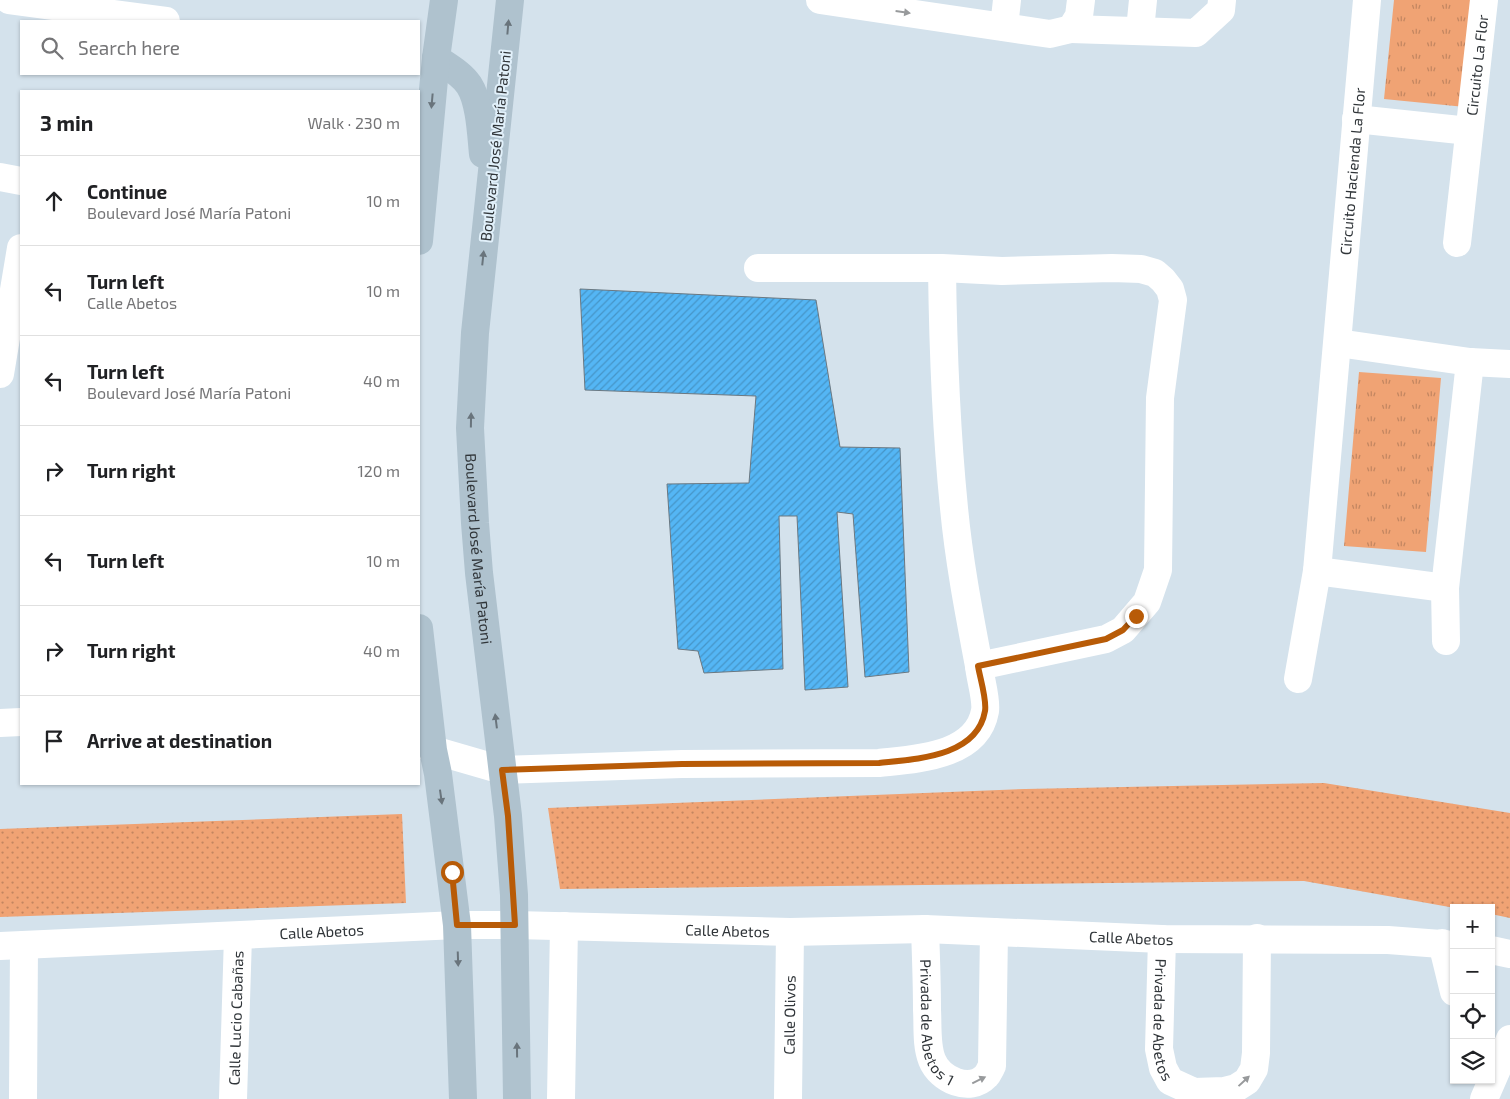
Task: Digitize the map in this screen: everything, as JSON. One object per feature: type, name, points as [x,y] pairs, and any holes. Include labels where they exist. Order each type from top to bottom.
[{"type":"main road","points":[[420,218],[427,56],[444,0]]},
{"type":"main road","name":"Boulevard José María Patoni","points":[[510,0],[475,333],[470,428],[475,523],[508,816],[515,925],[517,1099]]},
{"type":"main road","points":[[427,56],[463,78],[470,86],[475,99],[482,136],[489,203]]},
{"type":"main road","points":[[420,645],[426,746],[438,774],[457,925],[463,1099]]},
{"type":"street","points":[[9,0],[159,20]]},
{"type":"street","points":[[820,0],[1050,34],[1072,29],[1196,33],[1221,10],[1222,0]]},
{"type":"street","points":[[1004,26],[1007,0]]},
{"type":"street","points":[[1072,29],[1079,16],[1081,0]]},
{"type":"street","points":[[1140,30],[1143,0]]},
{"type":"street","name":"Circuito Hacienda La Flor","points":[[1298,679],[1317,570],[1367,0]]},
{"type":"street","name":"Circuito La Flor","points":[[1457,243],[1484,0]]},
{"type":"street","name":"Circuito La Flor","points":[[1356,119],[1469,131]]},
{"type":"street","points":[[0,177],[20,181]]},
{"type":"street","points":[[20,254],[0,374],[20,377]]},
{"type":"street","points":[[758,268],[942,268],[1002,271],[1141,269],[1155,273],[1170,289],[1173,300],[1160,398],[1158,570],[1148,602],[1123,630],[1106,639],[978,666]]},
{"type":"street","points":[[426,746],[502,770],[682,764],[879,763],[911,760],[955,748],[968,741],[977,731],[986,709],[961,563],[954,508],[943,351],[942,268]]},
{"type":"street","points":[[1338,343],[1470,362],[1510,364]]},
{"type":"street","points":[[1446,641],[1445,588],[1470,362]]},
{"type":"street","points":[[1317,570],[1445,588]]},
{"type":"street","points":[[0,723],[20,722]]},
{"type":"street","name":"Calle Abetos","points":[[12,946],[457,925],[790,932],[925,929],[1162,939],[1388,940],[1448,944]]},
{"type":"street","points":[[561,1099],[564,926]]},
{"type":"street","name":"Privada de Abetos 1","points":[[925,929],[928,1042],[932,1061],[941,1072],[952,1080],[966,1084],[978,1082],[987,1075],[992,1066],[994,932]]},
{"type":"street","name":"Calle Olivos","points":[[788,1099],[790,932]]},
{"type":"street","name":"Calle Lucio Cabañas","points":[[233,1099],[238,936]]},
{"type":"street","name":"Privada de Abetos","points":[[1162,939],[1159,1049],[1163,1068],[1170,1082],[1194,1092],[1224,1091],[1236,1088],[1247,1081],[1254,1069],[1256,1053],[1257,938]]},
{"type":"street","points":[[1448,944],[1450,960]]},
{"type":"street","points":[[12,946],[23,1099]]},
{"type":"street","points":[[1495,951],[1510,954]]},
{"type":"street","points":[[1482,1099],[1510,1039]]},
{"type":"street","points":[[1477,1084],[1482,1099]]},
{"type":"green space","points":[[1394,0],[1476,0],[1465,107],[1384,99]]},
{"type":"green space","points":[[1359,372],[1441,378],[1426,552],[1344,546]]},
{"type":"green space","points":[[1324,783],[1510,813],[1510,918],[1495,915],[1495,904],[1450,904],[1450,907],[1304,881],[560,889],[548,808],[1025,789]]},
{"type":"green space","points":[[402,814],[406,903],[0,917],[0,829]]},
{"type":"building","points":[[580,289],[816,300],[840,447],[900,448],[909,672],[865,677],[853,514],[837,512],[848,687],[805,690],[797,516],[779,516],[783,669],[704,673],[698,651],[678,649],[667,484],[749,483],[756,396],[585,390]]},
{"type":"route","points":[[452,872],[457,925],[515,925],[508,816],[502,770],[682,764],[879,763],[911,760],[940,753],[968,741],[982,722],[986,709],[978,666],[1106,639],[1123,630],[1136,616]]}]
